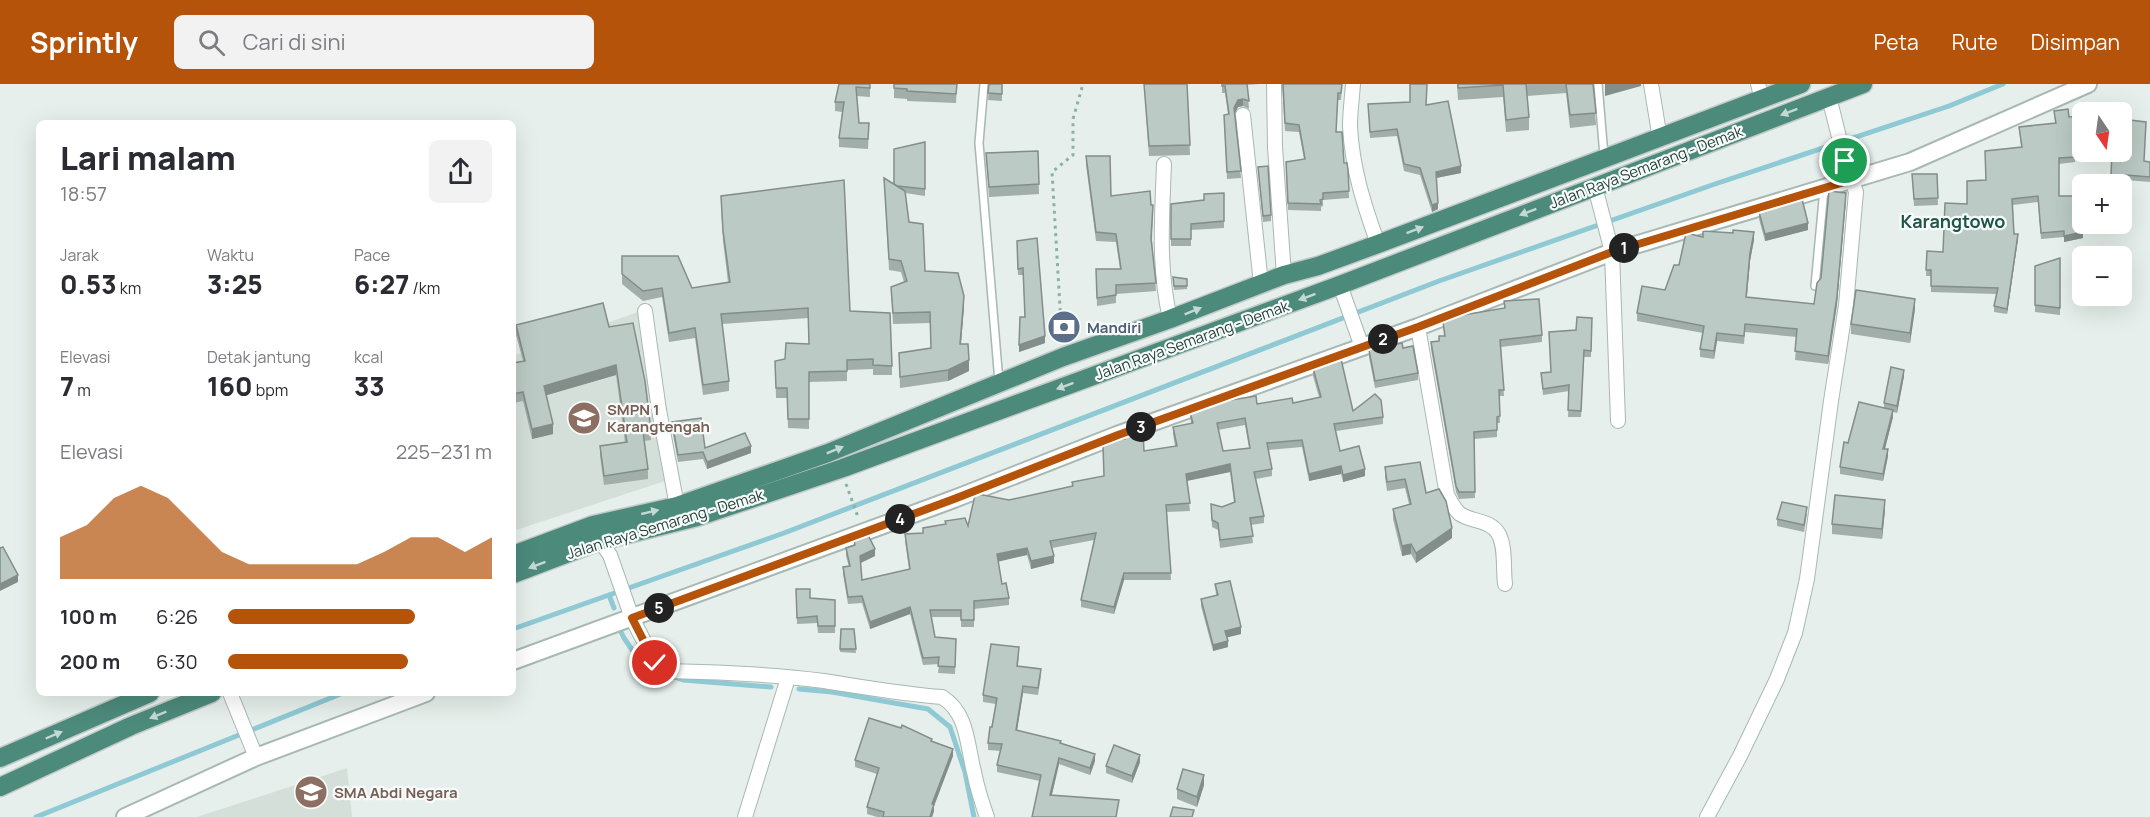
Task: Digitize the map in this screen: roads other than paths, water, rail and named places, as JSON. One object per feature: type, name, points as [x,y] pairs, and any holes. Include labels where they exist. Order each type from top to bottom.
[{"type":"highway","name":"Jalan Raya Semarang - Demak","points":[[516,554],[593,525],[677,506],[828,453],[1063,357],[1170,320],[1284,275],[1318,266],[1660,139],[1760,92],[1801,84]]},
{"type":"highway","name":"Jalan Raya Semarang - Demak","points":[[516,573],[605,548],[843,468],[1342,289],[1501,222],[1597,193],[1863,84]]},
{"type":"highway","points":[[1493,200],[1501,222]]},
{"type":"highway","points":[[0,758],[143,696]]},
{"type":"highway","points":[[0,787],[131,726],[205,696]]},
{"type":"street","points":[[1274,84],[1276,168],[1284,275]]},
{"type":"street","points":[[1353,84],[1350,124],[1354,165],[1361,199],[1378,244]]},
{"type":"street","points":[[1651,84],[1660,139]]},
{"type":"street","points":[[516,660],[954,499],[1360,343],[1418,327],[1611,249],[1824,189],[1910,162],[2088,84]]},
{"type":"street","points":[[1707,817],[1740,756],[1777,679],[1795,633],[1804,590],[1846,305],[1856,192],[1845,161],[1829,97]]},
{"type":"street","points":[[1243,115],[1261,284]]},
{"type":"street","points":[[1164,164],[1160,246],[1163,288],[1170,320]]},
{"type":"street","points":[[1597,193],[1611,249],[1618,421]]},
{"type":"street","points":[[1342,289],[1360,343]]},
{"type":"street","points":[[645,311],[677,506]]},
{"type":"street","points":[[1418,327],[1447,495],[1461,515],[1497,530],[1501,539],[1504,584]]},
{"type":"street","points":[[605,548],[632,617],[659,668],[667,671],[738,673],[823,681],[905,694],[942,697],[947,700],[965,726],[974,772],[987,817]]},
{"type":"street","points":[[745,817],[788,678]]},
{"type":"street","points":[[231,696],[254,752]]},
{"type":"street","points":[[125,817],[254,752],[417,696]]},
{"type":"lane","points":[[984,84],[979,143],[999,385]]},
{"type":"lane","points":[[1598,84],[1604,158]]},
{"type":"lane","points":[[1815,286],[1824,189]]},
{"type":"waterway","points":[[516,628],[784,533],[1439,281],[1715,184],[1949,106],[2003,84]]},
{"type":"waterway","points":[[609,595],[614,608]]},
{"type":"waterway","points":[[620,630],[643,666],[657,671]]},
{"type":"waterway","points":[[671,676],[683,680],[771,687]]},
{"type":"waterway","points":[[799,689],[832,692],[928,709],[950,727],[965,772],[974,817]]},
{"type":"waterway","points":[[36,817],[336,696]]},
{"type":"place","name":"Mandiri","points":[[1064,327]]},
{"type":"place","name":"SMPN 1 Karangtengah","points":[[584,418]]},
{"type":"place","name":"SMA Abdi Negara","points":[[311,792]]},
{"type":"district","name":"Karangtowo","points":[[1953,221]]}]
